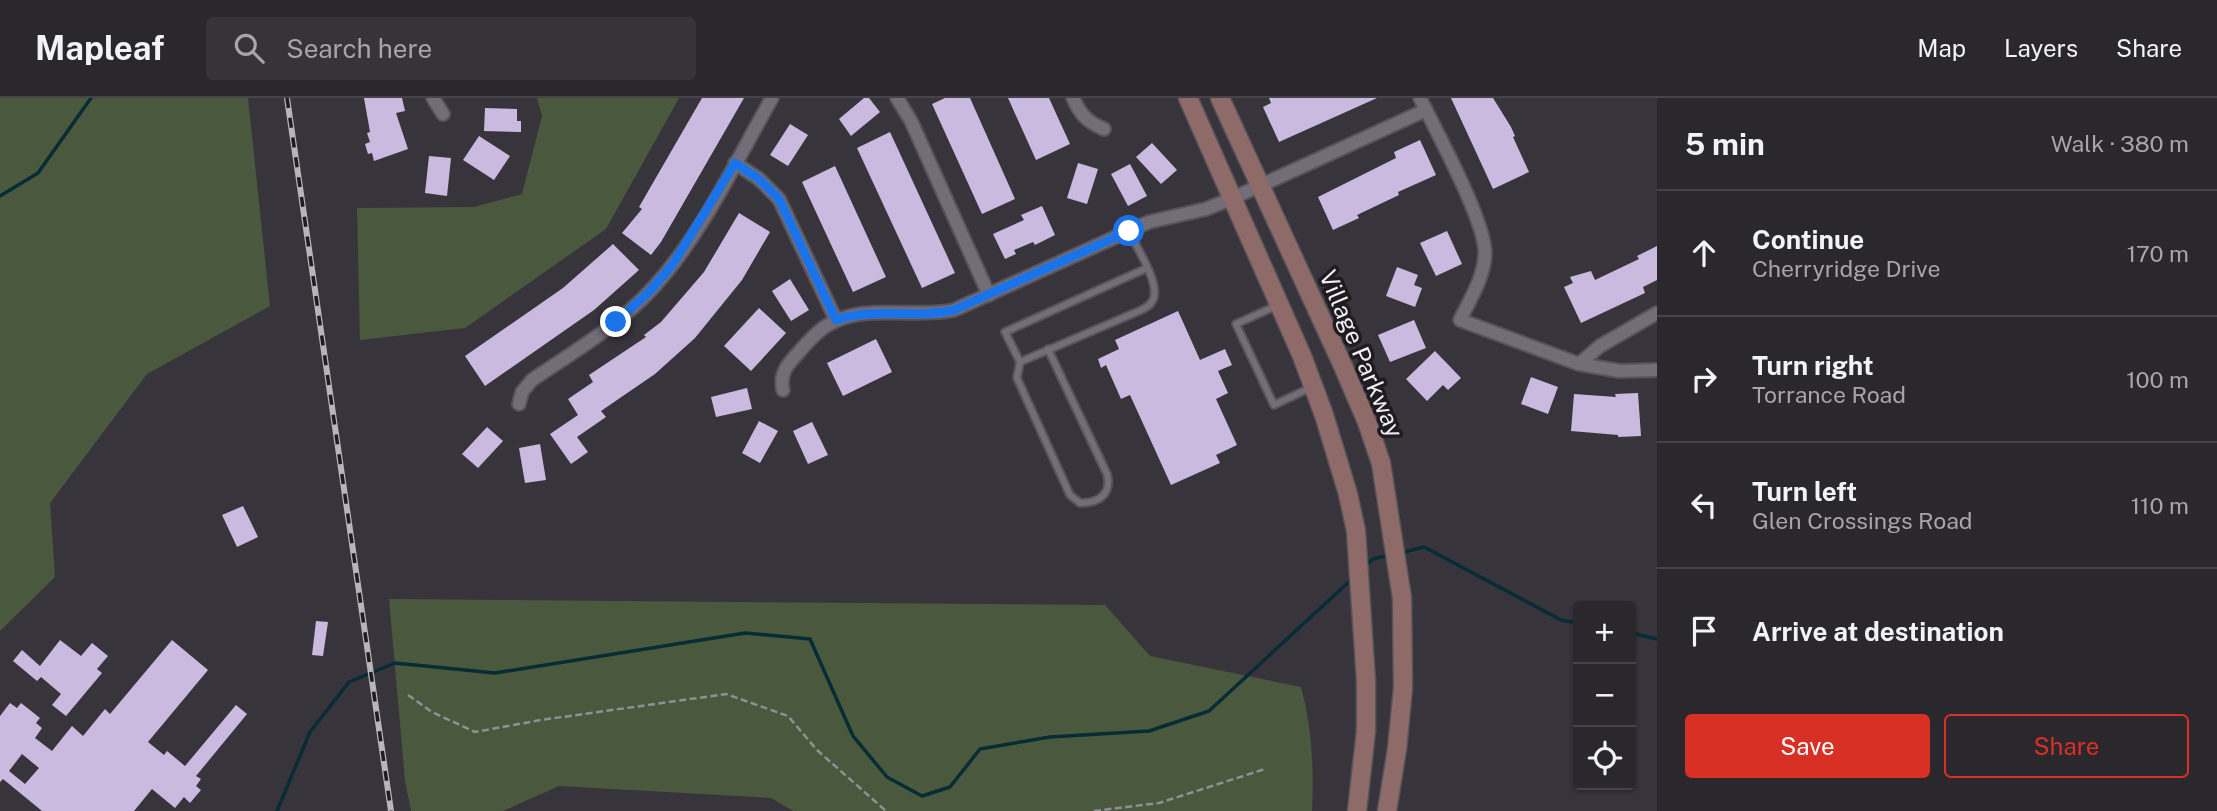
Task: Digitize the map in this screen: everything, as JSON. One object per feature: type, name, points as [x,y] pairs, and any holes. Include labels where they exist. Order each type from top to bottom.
[{"type":"main road","points":[[1188,98],[1313,386],[1348,494],[1356,530],[1366,681],[1366,731],[1357,811]]},
{"type":"main road","name":"Village Parkway","points":[[1220,98],[1367,422],[1381,463],[1402,598],[1403,688],[1387,811]]},
{"type":"street","points":[[433,98],[443,114]]},
{"type":"street","points":[[519,404],[522,392],[533,380],[616,322],[650,291],[673,264],[697,229],[772,98]]},
{"type":"street","points":[[897,98],[911,121],[989,295]]},
{"type":"street","points":[[1073,98],[1090,124],[1104,129]]},
{"type":"street","points":[[783,390],[783,370],[815,334],[836,320],[866,313],[946,312],[1149,222],[1206,209],[1261,186],[1423,104],[1479,223],[1485,252],[1482,275],[1460,320],[1579,364],[1620,372],[1657,370]]},
{"type":"street","points":[[735,163],[759,179],[779,199],[836,320]]},
{"type":"street","points":[[1579,364],[1600,346],[1657,313]]},
{"type":"lane","points":[[1020,362],[1149,305],[1154,298],[1155,285],[1129,231]]},
{"type":"lane","points":[[1048,349],[1107,474],[1109,484],[1105,494],[1095,503],[1080,503],[1070,495],[1017,378],[1020,362],[1005,332],[1147,268]]},
{"type":"lane","points":[[1279,304],[1236,324],[1274,405],[1313,386]]},
{"type":"path","points":[[408,695],[432,712],[475,732],[726,694],[788,716],[817,750],[886,811]]},
{"type":"path","points":[[1094,811],[1159,803],[1265,769]]},
{"type":"green space","points":[[0,98],[248,98],[270,306],[147,374],[50,503],[55,577],[0,631]]},
{"type":"green space","points":[[537,98],[679,98],[606,229],[465,328],[360,340],[357,208],[474,207],[522,194],[542,116]]},
{"type":"green space","points":[[389,599],[1105,605],[1150,656],[1301,687],[1311,748],[1312,811],[793,811],[771,798],[559,786],[503,811],[411,811],[405,781]]},
{"type":"building","points":[[364,98],[402,98],[405,111],[396,113],[408,149],[374,161],[365,144],[370,142],[367,133],[370,132]]},
{"type":"building","points":[[702,98],[744,98],[651,255],[622,233],[642,209],[639,207]]},
{"type":"building","points":[[864,98],[869,98],[880,112],[851,136],[839,119]]},
{"type":"building","points":[[945,98],[970,98],[1015,199],[982,214],[932,104]]},
{"type":"building","points":[[1008,98],[1049,98],[1070,144],[1036,160]]},
{"type":"building","points":[[1269,98],[1377,98],[1279,142],[1263,107],[1271,103]]},
{"type":"building","points":[[1451,98],[1493,98],[1511,127],[1529,172],[1493,189]]},
{"type":"building","points":[[485,108],[517,109],[521,132],[484,131]]},
{"type":"building","points":[[790,124],[808,135],[788,166],[770,155]]},
{"type":"building","points":[[890,132],[955,273],[922,288],[857,148]]},
{"type":"building","points":[[479,136],[510,156],[494,180],[463,160]]},
{"type":"building","points":[[1420,140],[1436,175],[1398,192],[1399,195],[1333,230],[1318,197],[1396,158],[1394,152]]},
{"type":"building","points":[[1152,143],[1177,170],[1161,184],[1136,157]]},
{"type":"building","points":[[429,156],[451,158],[447,196],[425,193]]},
{"type":"building","points":[[1078,163],[1098,169],[1087,204],[1067,198]]},
{"type":"building","points":[[1130,164],[1147,196],[1128,206],[1111,174]]},
{"type":"building","points":[[835,166],[886,277],[853,292],[802,182]]},
{"type":"building","points":[[1042,206],[1055,235],[1035,245],[1033,242],[1014,250],[1016,254],[1005,259],[993,234],[1024,220],[1021,215]]},
{"type":"building","points":[[739,213],[770,232],[742,280],[695,338],[655,374],[601,411],[606,417],[577,437],[588,452],[571,464],[550,434],[578,415],[568,399],[593,382],[589,375],[646,337],[644,335],[661,322],[704,272]]},
{"type":"building","points":[[1447,231],[1462,264],[1436,276],[1420,243]]},
{"type":"building","points":[[613,244],[639,270],[594,310],[485,386],[465,356],[563,288]]},
{"type":"building","points":[[1657,246],[1657,280],[1643,287],[1645,293],[1581,323],[1564,287],[1573,283],[1570,277],[1591,271],[1595,280],[1639,259],[1637,256]]},
{"type":"building","points":[[1397,267],[1418,275],[1414,285],[1422,288],[1415,307],[1386,296]]},
{"type":"building","points":[[790,279],[809,310],[791,321],[772,291]]},
{"type":"building","points":[[759,308],[786,333],[751,371],[724,346]]},
{"type":"building","points":[[1178,311],[1200,360],[1225,349],[1232,365],[1218,371],[1228,393],[1216,399],[1237,445],[1216,455],[1220,463],[1171,485],[1130,395],[1121,399],[1106,365],[1101,368],[1098,359],[1119,349],[1115,340]]},
{"type":"building","points":[[1414,320],[1426,348],[1390,362],[1378,335]]},
{"type":"building","points":[[876,339],[892,372],[843,396],[827,363]]},
{"type":"building","points":[[1435,351],[1461,378],[1448,390],[1443,385],[1427,401],[1406,379]]},
{"type":"building","points":[[1531,377],[1558,387],[1548,414],[1521,404]]},
{"type":"building","points":[[747,388],[752,409],[716,417],[711,397]]},
{"type":"building","points":[[1638,393],[1641,436],[1618,437],[1571,431],[1574,394],[1616,397],[1615,394]]},
{"type":"building","points":[[759,421],[778,431],[760,463],[742,453]]},
{"type":"building","points":[[812,422],[828,455],[808,464],[793,431]]},
{"type":"building","points":[[487,427],[503,441],[478,468],[462,454]]},
{"type":"building","points":[[540,444],[546,480],[525,483],[519,448]]},
{"type":"building","points":[[243,506],[258,537],[237,547],[222,515]]},
{"type":"building","points":[[316,621],[328,622],[323,656],[312,655]]},
{"type":"building","points":[[60,640],[81,656],[92,643],[108,656],[97,669],[102,673],[66,716],[52,705],[61,694],[41,677],[37,681],[13,661],[22,650],[40,666]]},
{"type":"building","points":[[172,640],[208,670],[148,742],[164,755],[167,751],[185,766],[236,705],[247,714],[196,776],[201,779],[196,786],[201,790],[190,803],[184,797],[175,808],[152,789],[134,811],[42,811],[3,779],[0,782],[0,716],[10,703],[17,708],[21,703],[40,718],[36,723],[42,728],[35,738],[52,751],[72,726],[83,736],[105,709],[110,714]],"holes":[[[22,754],[39,768],[25,784],[9,771]]]},
{"type":"waterway","points":[[0,196],[38,173],[91,98]]},
{"type":"waterway","points":[[1400,553],[1424,547],[1561,620],[1573,622]]},
{"type":"waterway","points":[[1365,566],[1373,559],[1389,555]]},
{"type":"waterway","points":[[277,811],[310,732],[349,682],[395,663],[495,673],[745,633],[810,639],[853,736],[887,777],[922,796],[950,787],[980,749],[1050,737],[1149,731],[1209,711],[1352,579]]},
{"type":"waterway","points":[[1636,634],[1657,639]]},
{"type":"railway","points":[[287,98],[391,811]]},
{"type":"route","points":[[616,322],[650,291],[673,264],[697,229],[735,163],[759,179],[779,199],[836,320],[866,313],[933,313],[954,310],[1129,231]]}]
